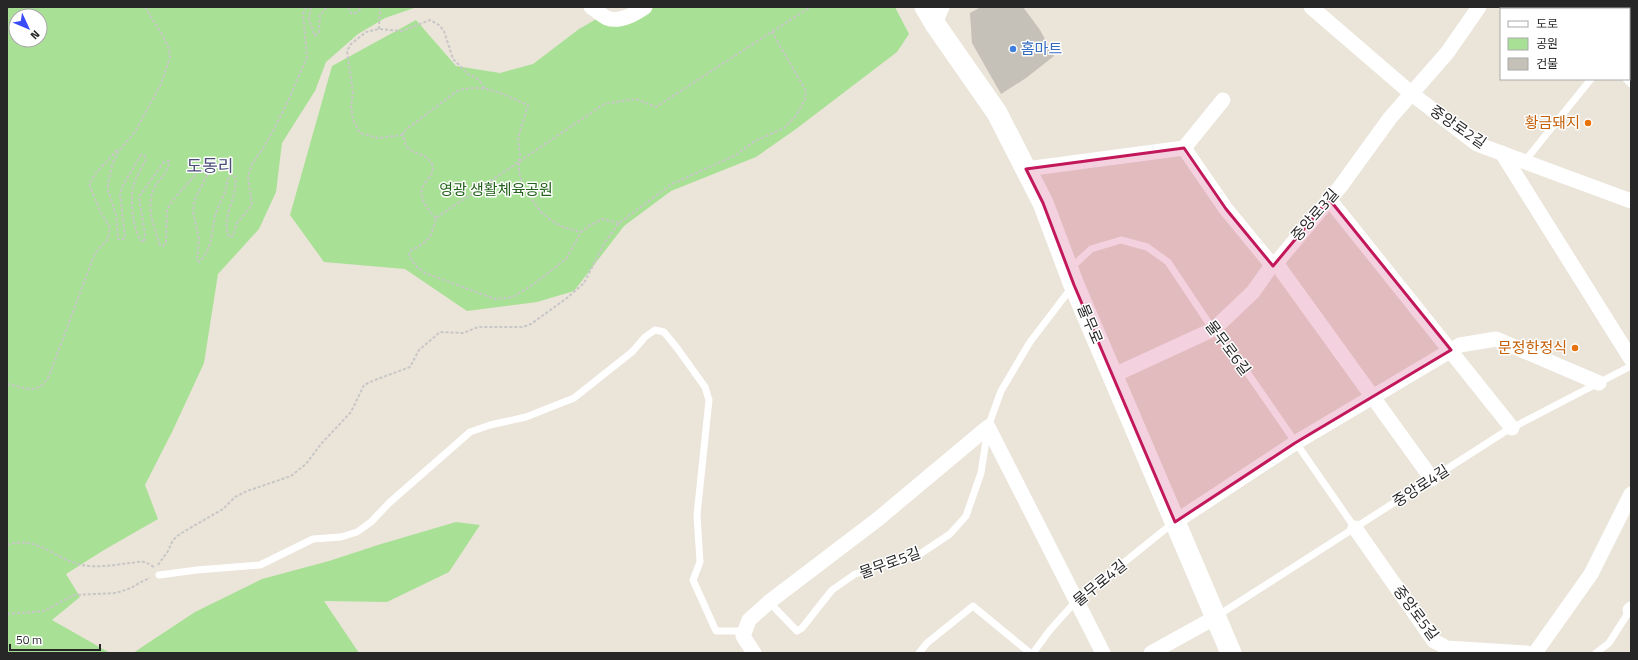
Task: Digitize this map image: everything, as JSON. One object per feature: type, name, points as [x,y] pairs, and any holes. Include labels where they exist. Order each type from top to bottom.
[{"type":"main road","name":"물무로","points":[[934,13],[997,113],[1044,203],[1070,278],[1232,653]]},
{"type":"street","points":[[591,7],[606,17],[615,20],[635,14],[645,7]]},
{"type":"street","name":"중앙로2길","points":[[1311,7],[1412,94],[1477,144],[1631,201]]},
{"type":"street","name":"중앙로3길","points":[[1112,376],[1214,329],[1253,292],[1274,264],[1349,175],[1390,118],[1447,53],[1480,7]]},
{"type":"street","points":[[1026,170],[1184,148],[1223,100]]},
{"type":"street","points":[[1184,148],[1226,209],[1274,264],[1373,396],[1432,479]]},
{"type":"street","points":[[1502,153],[1631,359]]},
{"type":"street","points":[[1329,199],[1512,428]]},
{"type":"street","points":[[1175,522],[1295,443],[1460,345],[1496,338],[1599,383]]},
{"type":"street","points":[[754,653],[744,636],[749,620],[769,602],[878,519],[988,427],[1103,653]]},
{"type":"street","points":[[1536,653],[1591,574],[1631,494]]},
{"type":"street","name":"중앙로5길","points":[[1355,528],[1434,641],[1451,651],[1527,653]]},
{"type":"street","points":[[1151,653],[1216,617]]},
{"type":"lane","points":[[1524,162],[1590,80]]},
{"type":"lane","name":"물무로6길","points":[[1070,278],[1091,249],[1121,240],[1147,247],[1168,262],[1214,329],[1249,375],[1355,528]]},
{"type":"lane","name":"물무로5길","points":[[769,602],[797,631],[802,628],[832,590],[855,574],[920,554],[950,534],[966,516],[981,473],[988,427],[1001,391],[1070,278]]},
{"type":"lane","points":[[157,571],[197,570],[260,565],[313,539],[341,537],[357,532],[371,522],[389,502],[470,432],[490,425],[526,417],[574,398],[632,352],[645,337],[655,330],[664,332],[677,348],[705,387],[709,400],[698,515],[700,562],[693,580],[716,632],[745,630]]},
{"type":"lane","name":"중앙로4길","points":[[1216,617],[1512,428],[1631,366]]},
{"type":"lane","name":"물무로4길","points":[[1033,653],[1050,630],[1076,601],[1175,522]]},
{"type":"lane","points":[[919,653],[927,643],[973,606],[1030,653]]},
{"type":"lane","points":[[1596,653],[1609,643],[1631,609]]},
{"type":"path","points":[[7,384],[30,389],[38,389],[44,384],[49,376],[95,253],[108,239],[110,227],[101,213],[89,184],[106,160],[135,132],[166,73],[170,57],[169,49],[163,36],[145,7]]},
{"type":"path","points":[[122,146],[112,165],[108,184],[108,190],[116,215],[118,239],[121,240],[125,238],[126,234],[123,224],[120,194],[123,185],[141,155],[145,156],[146,159],[133,186],[131,196],[134,226],[138,239],[144,242],[146,240],[139,196],[158,169],[164,162],[169,161],[165,174],[155,186],[151,197],[150,207],[160,245],[163,246],[166,243],[167,210],[172,201],[198,172],[207,171],[207,175],[195,199],[194,212],[198,239],[198,262],[208,252],[212,240],[215,214],[226,190],[227,180],[230,174],[236,177],[237,185],[226,230],[229,237],[233,236],[237,222],[252,205],[248,177],[252,164],[264,147],[282,113],[307,58],[303,14],[306,7]]},
{"type":"path","points":[[311,7],[309,20],[315,36],[319,32],[320,15],[327,7]]},
{"type":"path","points":[[348,7],[351,13],[356,13],[362,7]]},
{"type":"path","points":[[379,29],[380,7]]},
{"type":"path","points":[[619,223],[602,219],[581,232],[566,259],[534,284],[513,297],[495,299],[425,273],[416,266],[409,256],[410,251],[426,242],[432,235],[436,218],[604,104],[636,99],[656,107],[810,7]]},
{"type":"path","points":[[403,135],[378,138],[360,133],[353,120],[351,106],[354,93],[347,51],[357,38],[366,32],[379,29],[402,31],[430,20],[439,25],[444,31],[453,59],[468,74],[477,78],[485,88]]},
{"type":"path","points":[[7,614],[44,611],[74,595],[116,593],[131,588],[157,571],[173,540],[180,534],[222,509],[235,497],[247,491],[291,476],[306,464],[321,444],[351,412],[364,386],[375,380],[410,367],[419,350],[440,332],[463,333],[478,327],[523,326],[531,324],[568,298],[584,283],[605,242],[619,223],[672,184],[736,155],[755,141],[784,128],[796,116],[805,99],[806,91],[772,32]]},
{"type":"path","points":[[436,218],[426,208],[420,191],[432,172],[432,164],[425,156],[412,151],[406,145],[403,132],[457,91],[466,88],[485,88],[528,105],[518,138],[520,155],[519,173],[525,190],[541,212],[552,221],[563,227],[581,232]]},
{"type":"path","points":[[7,545],[26,542],[41,546],[65,560],[84,565],[111,565],[143,562],[157,571]]},
{"type":"highlighted area","points":[[1184,148],[1226,209],[1273,266],[1329,199],[1451,350],[1295,443],[1175,522],[1074,285],[1043,203],[1026,169]]},
{"type":"green space","points":[[7,7],[417,7],[385,18],[358,34],[326,62],[315,91],[282,143],[276,192],[259,229],[218,274],[204,363],[173,430],[145,485],[158,519],[66,574],[80,597],[52,620],[110,653],[7,653]]},
{"type":"green space","name":"영광 생활체육공원","points":[[639,7],[895,7],[909,34],[897,52],[796,129],[756,157],[671,191],[624,226],[574,291],[537,302],[467,311],[405,269],[324,262],[290,215],[332,66],[416,20],[456,66],[500,73],[533,64],[579,29],[600,17]]},
{"type":"green space","points":[[456,522],[480,525],[449,572],[387,602],[324,601],[359,653],[133,653],[195,612],[262,579],[329,561]]},
{"type":"building","name":"홈마트","points":[[981,7],[1023,7],[1040,30],[1054,56],[1026,78],[1001,94],[972,43],[970,13]]},
{"type":"place","name":"홈마트","points":[[1013,49]]},
{"type":"place","name":"황금돼지","points":[[1588,123]]},
{"type":"place","name":"문정한정식","points":[[1575,348]]},
{"type":"district","name":"도동리","points":[[210,166]]}]
